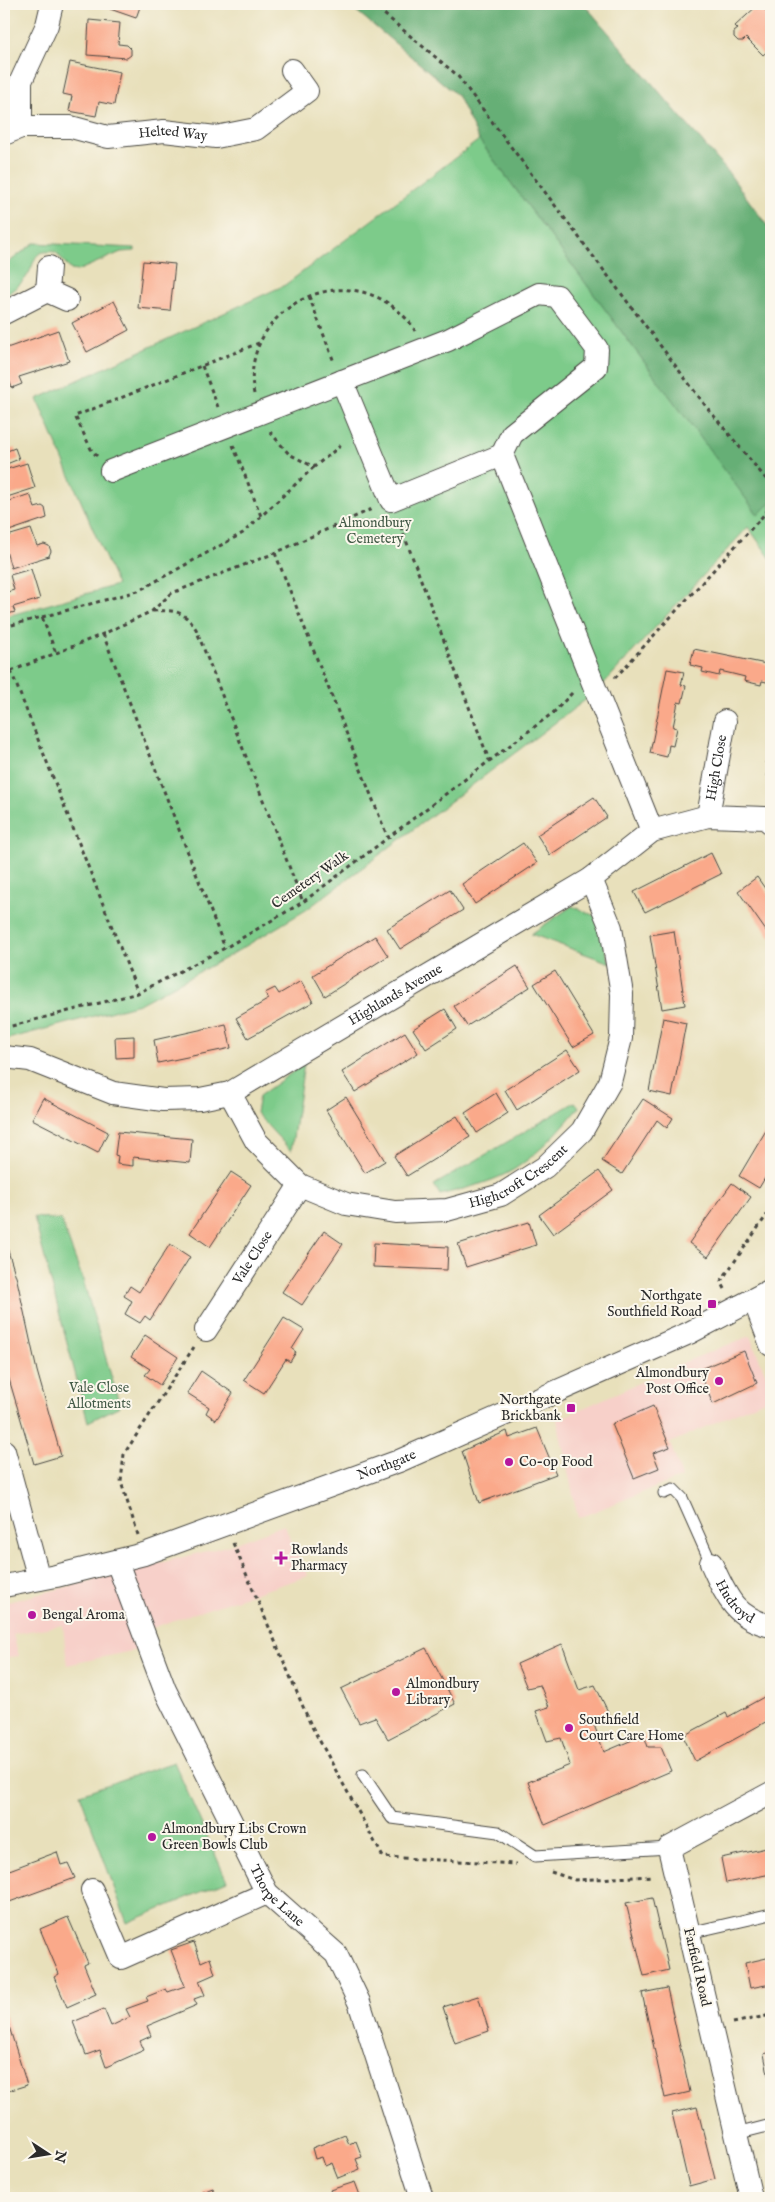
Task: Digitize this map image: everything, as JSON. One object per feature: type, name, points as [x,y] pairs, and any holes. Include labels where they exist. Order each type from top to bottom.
[{"type":"street","points":[[12,131],[20,81],[47,25],[52,4]]},
{"type":"street","name":"Helted Way","points":[[12,131],[71,127],[108,137],[164,132],[216,137],[224,136],[256,129],[307,90],[292,70]]},
{"type":"street","points":[[47,291],[49,267]]},
{"type":"street","points":[[47,291],[67,300]]},
{"type":"street","points":[[4,312],[47,291]]},
{"type":"street","points":[[111,471],[342,381],[448,340],[539,294],[557,296],[597,349],[596,367],[512,434],[502,455],[391,500],[342,381]]},
{"type":"street","points":[[502,455],[652,832]]},
{"type":"street","name":"High Close","points":[[708,816],[726,721]]},
{"type":"street","name":"Highlands Avenue","points":[[4,1057],[30,1060],[113,1093],[163,1100],[200,1099],[230,1094],[591,879],[652,832],[708,816],[765,818],[771,823]]},
{"type":"street","name":"Highcroft Crescent","points":[[230,1094],[256,1141],[300,1185],[346,1204],[395,1212],[447,1210],[501,1195],[545,1167],[582,1131],[610,1082],[621,1038],[622,994],[611,928],[591,879]]},
{"type":"street","name":"Vale Close","points":[[206,1330],[300,1185]]},
{"type":"street","points":[[762,1295],[771,1345]]},
{"type":"street","name":"Northgate","points":[[4,1586],[117,1562],[144,1554],[399,1460],[689,1333],[762,1295]]},
{"type":"street","points":[[4,1451],[39,1579]]},
{"type":"street","name":"Thorpe Lane","points":[[117,1562],[165,1690],[267,1893],[336,1954],[359,2002],[422,2198]]},
{"type":"street","name":"Hudroyd","points":[[711,1563],[729,1600],[753,1622],[771,1626]]},
{"type":"street","points":[[669,1848],[771,1793]]},
{"type":"street","name":"Farfield Road","points":[[669,1848],[751,2198]]},
{"type":"street","points":[[92,1890],[121,1958],[267,1893]]},
{"type":"lane","points":[[664,1494],[673,1489],[682,1498],[711,1563]]},
{"type":"lane","points":[[363,1776],[392,1818],[498,1832],[535,1856],[669,1848]]},
{"type":"lane","points":[[689,1933],[771,1914]]},
{"type":"lane","points":[[736,2134],[771,2125]]},
{"type":"path","points":[[372,4],[457,75],[706,406],[771,486]]},
{"type":"path","points":[[309,296],[342,381]]},
{"type":"path","points":[[111,471],[92,451],[75,416],[260,343]]},
{"type":"path","points":[[4,627],[138,592],[243,533],[314,467]]},
{"type":"path","points":[[251,492],[261,517]]},
{"type":"path","points":[[4,674],[102,634],[152,611],[172,594],[275,553],[391,500],[489,760]]},
{"type":"path","name":"Cemetery Walk","points":[[4,1028],[138,993],[225,948],[303,902],[489,760],[593,686],[771,507]]},
{"type":"path","points":[[275,553],[388,838]]},
{"type":"path","points":[[152,611],[174,610],[187,616],[196,629],[303,902]]},
{"type":"path","points":[[42,617],[56,653]]},
{"type":"path","points":[[102,634],[225,948]]},
{"type":"path","points":[[11,671],[138,993]]},
{"type":"path","points":[[721,1281],[771,1209]]},
{"type":"path","points":[[144,1554],[121,1482],[124,1454],[206,1330]]},
{"type":"path","points":[[225,1524],[270,1625],[310,1723],[383,1857],[522,1864]]},
{"type":"path","points":[[546,1870],[575,1880],[675,1875]]},
{"type":"path","points":[[711,2027],[771,2015]]},
{"type":"shaded area","points":[[750,1336],[771,1387],[771,1397],[670,1443],[682,1477],[578,1518],[557,1420],[687,1361]]},
{"type":"shaded area","points":[[284,1525],[308,1576],[150,1629],[155,1646],[67,1665],[63,1625],[13,1634],[19,1656],[4,1658],[4,1603],[230,1545]]},
{"type":"green space","points":[[348,4],[584,4],[728,172],[771,231],[771,502],[758,515],[479,140],[457,95]]},
{"type":"green space","name":"Almondbury Cemetery","points":[[479,140],[758,514],[771,502],[771,559],[748,527],[596,692],[306,910],[229,956],[139,1004],[4,1040],[4,617],[117,585],[37,399],[285,285]]},
{"type":"green space","points":[[34,243],[135,248],[135,251],[121,252],[77,271],[71,270],[56,252],[42,253],[35,258],[25,279],[4,297],[4,266]]},
{"type":"green space","points":[[572,906],[595,916],[610,963],[531,934]]},
{"type":"green space","points":[[304,1064],[291,1151],[256,1113],[259,1096]]},
{"type":"green space","points":[[575,1102],[579,1107],[566,1123],[522,1164],[504,1175],[472,1187],[440,1195],[434,1185]]},
{"type":"green space","name":"Vale Close Allotments","points":[[34,1217],[61,1220],[83,1280],[120,1406],[88,1422]]},
{"type":"green space","name":"Almondbury Libs Crown Green Bowls Club","points":[[174,1762],[227,1881],[127,1923],[80,1794]]},
{"type":"building","points":[[4,4],[8,4],[6,17],[4,16]]},
{"type":"building","points":[[112,4],[141,4],[136,18],[110,9]]},
{"type":"building","points":[[759,4],[771,16],[771,48],[763,55],[746,38],[743,41],[738,41],[734,37],[734,32],[738,29],[735,26]]},
{"type":"building","points":[[89,20],[120,23],[118,44],[127,45],[131,49],[131,55],[127,58],[87,55]]},
{"type":"building","points":[[70,62],[120,72],[114,105],[99,102],[96,116],[69,111],[72,96],[63,94]]},
{"type":"building","points":[[143,261],[175,264],[170,311],[138,308]]},
{"type":"building","points":[[114,301],[129,330],[87,352],[72,323]]},
{"type":"building","points":[[58,330],[69,361],[19,377],[22,384],[12,388],[9,380],[4,382],[4,349]]},
{"type":"building","points":[[4,443],[7,451],[15,448],[19,459],[4,465]]},
{"type":"building","points":[[27,463],[35,488],[4,498],[4,470]]},
{"type":"building","points":[[30,494],[35,508],[42,506],[45,508],[47,518],[9,531],[4,514],[4,503]]},
{"type":"building","points":[[31,529],[37,546],[44,544],[49,546],[51,551],[49,556],[11,568],[4,544],[4,537]]},
{"type":"building","points":[[31,569],[40,599],[13,607],[15,612],[4,615],[4,593],[14,590],[10,575]]},
{"type":"building","points":[[694,649],[771,665],[771,683],[762,681],[761,685],[744,681],[745,677],[720,671],[719,676],[702,672],[703,668],[690,665]]},
{"type":"building","points":[[667,669],[684,672],[681,685],[686,686],[682,703],[678,702],[673,727],[677,728],[673,746],[669,745],[667,757],[650,753]]},
{"type":"building","points":[[769,745],[771,746],[771,777],[767,776],[770,764],[766,763]]},
{"type":"building","points":[[594,797],[607,817],[550,855],[537,835]]},
{"type":"building","points":[[523,843],[537,863],[475,904],[462,884]]},
{"type":"building","points":[[711,853],[721,874],[645,912],[634,892]]},
{"type":"building","points":[[757,877],[771,897],[771,938],[738,891]]},
{"type":"building","points":[[450,890],[463,910],[400,949],[387,929]]},
{"type":"building","points":[[674,931],[685,1005],[662,1009],[650,935]]},
{"type":"building","points":[[375,936],[388,956],[325,996],[313,975]]},
{"type":"building","points":[[517,966],[530,987],[467,1026],[454,1006]]},
{"type":"building","points":[[555,971],[594,1035],[573,1047],[534,984]]},
{"type":"building","points":[[301,981],[313,1002],[248,1038],[236,1018],[269,999],[265,993],[275,988],[279,994]]},
{"type":"building","points":[[445,1009],[457,1029],[426,1049],[413,1029]]},
{"type":"building","points":[[663,1018],[686,1023],[672,1096],[649,1091]]},
{"type":"building","points":[[226,1024],[231,1048],[158,1063],[154,1040]]},
{"type":"building","points":[[405,1032],[418,1053],[355,1092],[342,1072]]},
{"type":"building","points":[[134,1036],[134,1057],[116,1058],[115,1037]]},
{"type":"building","points":[[567,1050],[580,1070],[517,1110],[505,1090]]},
{"type":"building","points":[[496,1093],[508,1113],[477,1133],[465,1113]]},
{"type":"building","points":[[346,1097],[385,1161],[365,1173],[326,1110]]},
{"type":"building","points":[[43,1098],[108,1132],[98,1153],[32,1119]]},
{"type":"building","points":[[643,1099],[673,1118],[667,1128],[657,1120],[622,1174],[602,1161]]},
{"type":"building","points":[[457,1116],[470,1137],[407,1176],[394,1156]]},
{"type":"building","points":[[771,1122],[771,1168],[759,1188],[739,1176]]},
{"type":"building","points":[[118,1132],[192,1139],[190,1163],[133,1157],[133,1166],[117,1164],[118,1156],[115,1155]]},
{"type":"building","points":[[599,1171],[613,1190],[553,1234],[539,1215]]},
{"type":"building","points":[[231,1172],[251,1185],[210,1247],[190,1233]]},
{"type":"building","points":[[732,1183],[751,1197],[708,1257],[689,1243]]},
{"type":"building","points":[[529,1222],[536,1245],[466,1267],[458,1244]]},
{"type":"building","points":[[324,1231],[343,1244],[302,1305],[282,1292]]},
{"type":"building","points":[[4,1238],[17,1280],[37,1371],[61,1456],[34,1464],[4,1362]]},
{"type":"building","points":[[374,1243],[448,1247],[447,1270],[373,1267]]},
{"type":"building","points":[[170,1244],[190,1257],[150,1320],[145,1316],[140,1323],[125,1314],[132,1301],[124,1296],[130,1286],[139,1292]]},
{"type":"building","points":[[284,1318],[304,1330],[292,1349],[296,1352],[290,1362],[286,1359],[264,1393],[244,1380]]},
{"type":"building","points":[[145,1335],[178,1357],[160,1385],[145,1375],[150,1369],[131,1357]]},
{"type":"building","name":"Almondbury Post Office","points":[[744,1351],[757,1383],[713,1404],[698,1370]]},
{"type":"building","points":[[201,1371],[233,1393],[216,1420],[206,1413],[209,1407],[187,1393]]},
{"type":"building","points":[[653,1406],[670,1447],[653,1453],[659,1468],[634,1478],[612,1424]]},
{"type":"building","name":"Co-op Food","points":[[537,1428],[556,1474],[479,1503],[462,1451],[507,1431],[509,1438]]},
{"type":"building","name":"Southfield Court Care Home","points":[[562,1644],[579,1690],[595,1685],[610,1716],[593,1722],[604,1752],[644,1735],[648,1747],[661,1747],[671,1771],[545,1825],[528,1782],[570,1765],[561,1738],[547,1741],[536,1711],[549,1707],[540,1685],[527,1688],[517,1664]]},
{"type":"building","points":[[426,1648],[455,1704],[388,1739],[375,1717],[359,1723],[341,1689]]},
{"type":"building","points":[[771,1693],[771,1719],[695,1761],[683,1736],[726,1713],[728,1717]]},
{"type":"building","points":[[771,1847],[771,1874],[726,1883],[721,1858]]},
{"type":"building","points":[[57,1852],[61,1865],[68,1863],[75,1878],[4,1904],[4,1872]]},
{"type":"building","points":[[652,1898],[669,1970],[644,1976],[626,1903]]},
{"type":"building","points":[[68,1917],[88,1963],[84,1965],[96,1994],[67,2007],[54,1977],[59,1974],[40,1929]]},
{"type":"building","points":[[194,1942],[201,1962],[210,1958],[215,1974],[199,1981],[205,1995],[194,1999],[197,2005],[147,2026],[151,2036],[140,2041],[144,2050],[106,2067],[100,2050],[86,2055],[73,2022],[104,2009],[111,2026],[130,2017],[126,2009],[148,2001],[146,1997],[166,1989],[168,1992],[185,1986],[171,1950]]},
{"type":"building","points":[[771,1957],[771,1984],[750,1988],[745,1963]]},
{"type":"building","points":[[667,1988],[690,2092],[665,2098],[642,1993]]},
{"type":"building","points":[[478,1996],[489,2031],[455,2043],[443,2007]]},
{"type":"building","points":[[4,2010],[27,2085],[5,2092],[4,2087]]},
{"type":"building","points":[[771,2052],[771,2079],[769,2079],[764,2054]]},
{"type":"building","points":[[697,2107],[715,2179],[689,2186],[672,2113]]},
{"type":"building","points":[[345,2135],[349,2144],[356,2141],[362,2157],[356,2159],[360,2169],[338,2178],[332,2163],[325,2166],[322,2157],[315,2159],[312,2148]]},
{"type":"building","points":[[355,2182],[361,2198],[333,2198],[330,2190]]},
{"type":"building","points":[[213,2188],[217,2198],[205,2198],[202,2192]]},
{"type":"place","name":"Northgate Southfield Road","points":[[712,1304]]},
{"type":"place","name":"Almondbury Post Office","points":[[719,1381]]},
{"type":"place","name":"Northgate Brickbank","points":[[571,1408]]},
{"type":"place","name":"Co-op Food","points":[[509,1462]]},
{"type":"place","name":"Rowlands Pharmacy","points":[[281,1558]]},
{"type":"place","name":"Bengal Aroma","points":[[32,1615]]},
{"type":"place","name":"Almondbury Library","points":[[396,1692]]},
{"type":"place","name":"Southfield Court Care Home","points":[[569,1728]]},
{"type":"place","name":"Almondbury Libs Crown Green Bowls Club","points":[[152,1837]]}]
